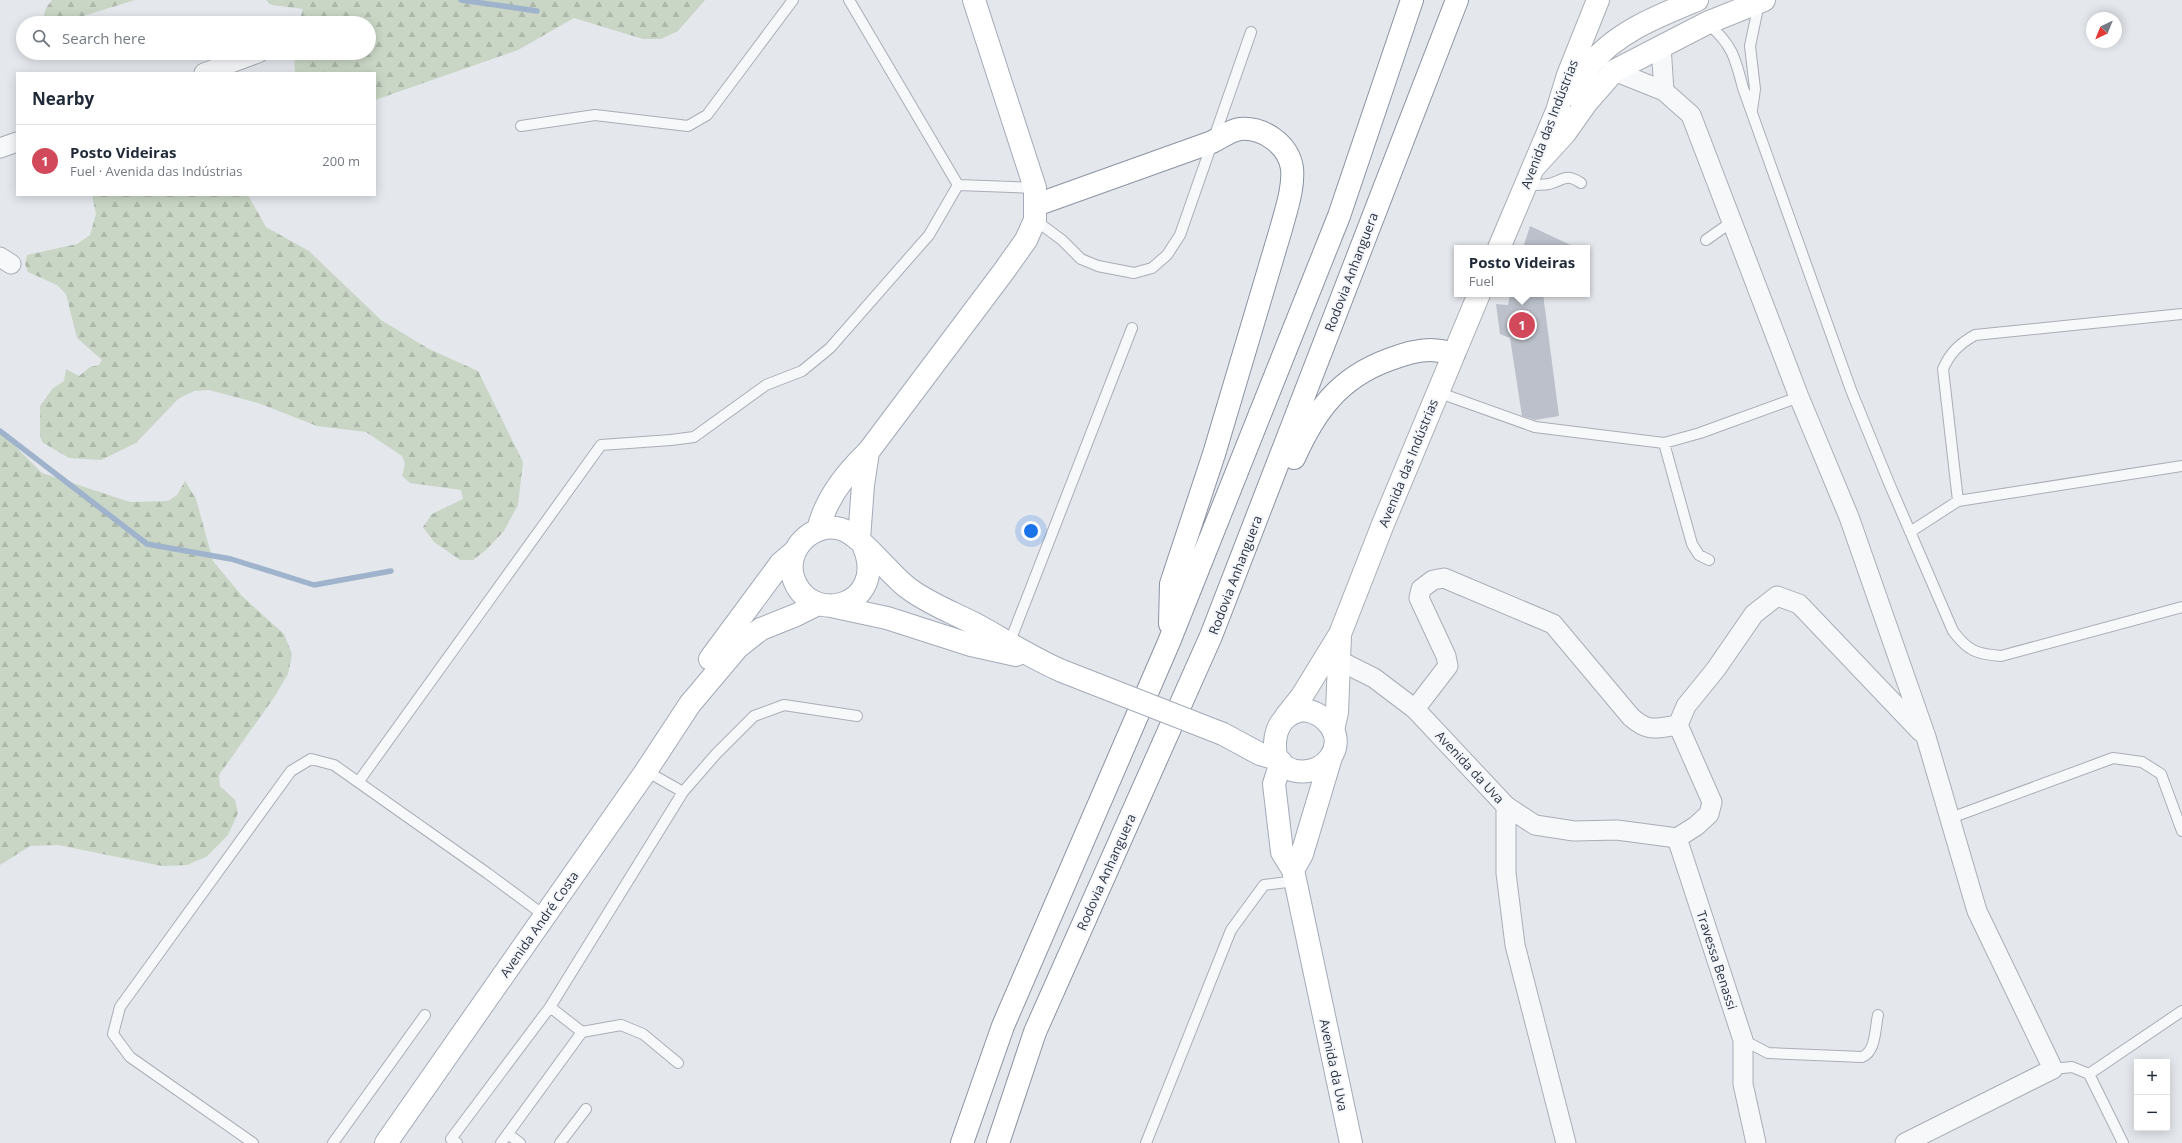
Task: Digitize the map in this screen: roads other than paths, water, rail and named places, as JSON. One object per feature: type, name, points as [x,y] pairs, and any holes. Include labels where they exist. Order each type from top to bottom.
[{"type":"main road","points":[[818,530],[822,512],[851,469],[868,452],[1026,240],[1035,204],[974,0]]},
{"type":"main road","points":[[962,1143],[1003,1026],[1169,642],[1339,216],[1402,25],[1412,0]]},
{"type":"main road","name":"Rodovia Anhanguera","points":[[998,1143],[1035,1032],[1211,636],[1457,0]]},
{"type":"main road","name":"Avenida das Indústrias","points":[[1500,245],[1557,111],[1568,75],[1598,0]]},
{"type":"main road","points":[[1557,111],[1589,66],[1603,51],[1629,30],[1697,0],[1707,23]]},
{"type":"main road","points":[[1531,175],[1565,133],[1587,102],[1614,71],[1707,23],[1761,2]]},
{"type":"main road","points":[[1035,204],[1212,142],[1239,129],[1258,130],[1272,137],[1284,150],[1292,168],[1290,193],[1214,454],[1172,584],[1169,642]]},
{"type":"main road","name":"Avenida das Indústrias","points":[[1281,724],[1302,696],[1340,634],[1437,392],[1478,297]]},
{"type":"main road","points":[[1211,636],[1236,593],[1306,433],[1325,403],[1343,384],[1368,367],[1402,355],[1430,350],[1454,353]]},
{"type":"main road","points":[[690,704],[738,647],[761,628],[824,605],[844,604],[856,597],[865,586],[870,573],[869,559],[861,543],[863,485],[868,452]]},
{"type":"main road","points":[[690,704],[700,672],[781,564],[795,551],[804,538],[818,530],[828,528],[850,532],[909,589],[927,601],[978,626],[1037,660],[1225,735],[1260,754],[1279,760],[1291,769],[1302,772],[1313,771],[1323,766],[1331,757]]},
{"type":"main road","points":[[795,551],[792,563],[796,582],[807,597],[824,605],[888,618],[970,645],[1037,660]]},
{"type":"main road","name":"Avenida das Indústrias","points":[[1333,730],[1337,712],[1340,634]]},
{"type":"main road","name":"Avenida André Costa","points":[[386,1143],[646,771],[690,704]]},
{"type":"main road","points":[[1225,735],[1262,736],[1281,724],[1294,711],[1313,711],[1325,718],[1333,730],[1336,739],[1302,854],[1294,875]]},
{"type":"main road","points":[[1279,760],[1275,751],[1281,724]]},
{"type":"main road","name":"Avenida da Uva","points":[[1279,760],[1274,784],[1282,852],[1294,875],[1351,1143]]},
{"type":"street","points":[[1661,46],[1664,91]]},
{"type":"street","points":[[207,72],[239,60]]},
{"type":"street","points":[[1614,71],[1664,91],[1691,115],[1800,397],[1849,517],[1926,738],[1948,819],[1977,911],[2053,1069],[1905,1143]]},
{"type":"street","points":[[0,148],[16,142]]},
{"type":"street","points":[[1415,709],[1448,666],[1446,656],[1419,598],[1421,589],[1433,580],[1444,578],[1553,624],[1631,717],[1642,727],[1678,726]]},
{"type":"street","points":[[1677,838],[1696,826],[1709,814],[1712,802],[1678,726],[1686,706],[1716,669],[1754,614],[1778,596],[1799,604],[1926,738]]},
{"type":"street","name":"Avenida da Uva","points":[[1338,660],[1374,678],[1415,709],[1506,806],[1535,825],[1574,831],[1617,830],[1677,838]]},
{"type":"street","points":[[1506,806],[1506,873],[1515,945],[1566,1143]]},
{"type":"street","name":"Travessa Benassi","points":[[1677,838],[1743,1040],[1743,1084],[1756,1143]]},
{"type":"lane","points":[[521,126],[595,115],[688,126],[706,115],[793,0]]},
{"type":"lane","points":[[849,0],[958,185],[1035,204],[1062,240],[1081,259],[1098,266],[1134,273],[1152,268],[1167,255],[1180,235],[1251,32]]},
{"type":"lane","points":[[1402,25],[1406,0]]},
{"type":"lane","points":[[1752,110],[1755,89],[1750,46],[1761,2]]},
{"type":"lane","points":[[1707,23],[1723,36],[1734,56],[1743,88],[1851,390],[1953,631],[1964,646],[1980,654],[2000,656],[2182,607]]},
{"type":"lane","points":[[1531,175],[1550,184],[1562,178],[1573,177],[1581,183]]},
{"type":"lane","points":[[359,781],[601,445],[671,440],[694,436],[766,385],[802,371],[830,348],[929,235],[958,185]]},
{"type":"lane","points":[[1706,240],[1733,221]]},
{"type":"lane","points":[[1958,501],[1943,369],[1948,356],[1960,344],[1975,334],[2182,314]]},
{"type":"lane","points":[[1009,644],[1132,328]]},
{"type":"lane","points":[[1437,392],[1535,427],[1664,443],[1700,433],[1800,397]]},
{"type":"lane","points":[[1664,443],[1692,544],[1699,555],[1709,560]]},
{"type":"lane","points":[[1910,532],[1958,501],[2182,466]]},
{"type":"lane","points":[[452,1142],[550,1007],[684,792],[716,754],[754,716],[784,705],[857,716]]},
{"type":"lane","points":[[1948,819],[2113,758],[2142,762],[2160,774],[2182,831]]},
{"type":"lane","points":[[253,1143],[130,1057],[113,1034],[120,1007],[292,771],[311,759],[334,765],[359,781],[545,916]]},
{"type":"lane","points":[[646,771],[684,792]]},
{"type":"lane","points":[[1146,1143],[1231,930],[1264,885],[1294,875]]},
{"type":"lane","points":[[550,1007],[582,1032]]},
{"type":"lane","points":[[2089,1074],[2182,1011]]},
{"type":"lane","points":[[1743,1040],[1768,1053],[1862,1057],[1868,1055],[1871,1050],[1878,1014]]},
{"type":"lane","points":[[334,1143],[425,1015]]},
{"type":"lane","points":[[501,1143],[582,1032],[621,1024],[643,1034],[678,1063]]},
{"type":"lane","points":[[2053,1069],[2072,1067],[2089,1074],[2123,1143]]},
{"type":"lane","points":[[560,1143],[586,1109]]},
{"type":"lane","points":[[508,1134],[520,1143]]},
{"type":"waterway","points":[[461,0],[537,11]]},
{"type":"waterway","points":[[0,431],[147,544],[231,559],[314,585],[391,571]]},
{"type":"place","name":"Posto Videiras","points":[[1522,325]]}]
